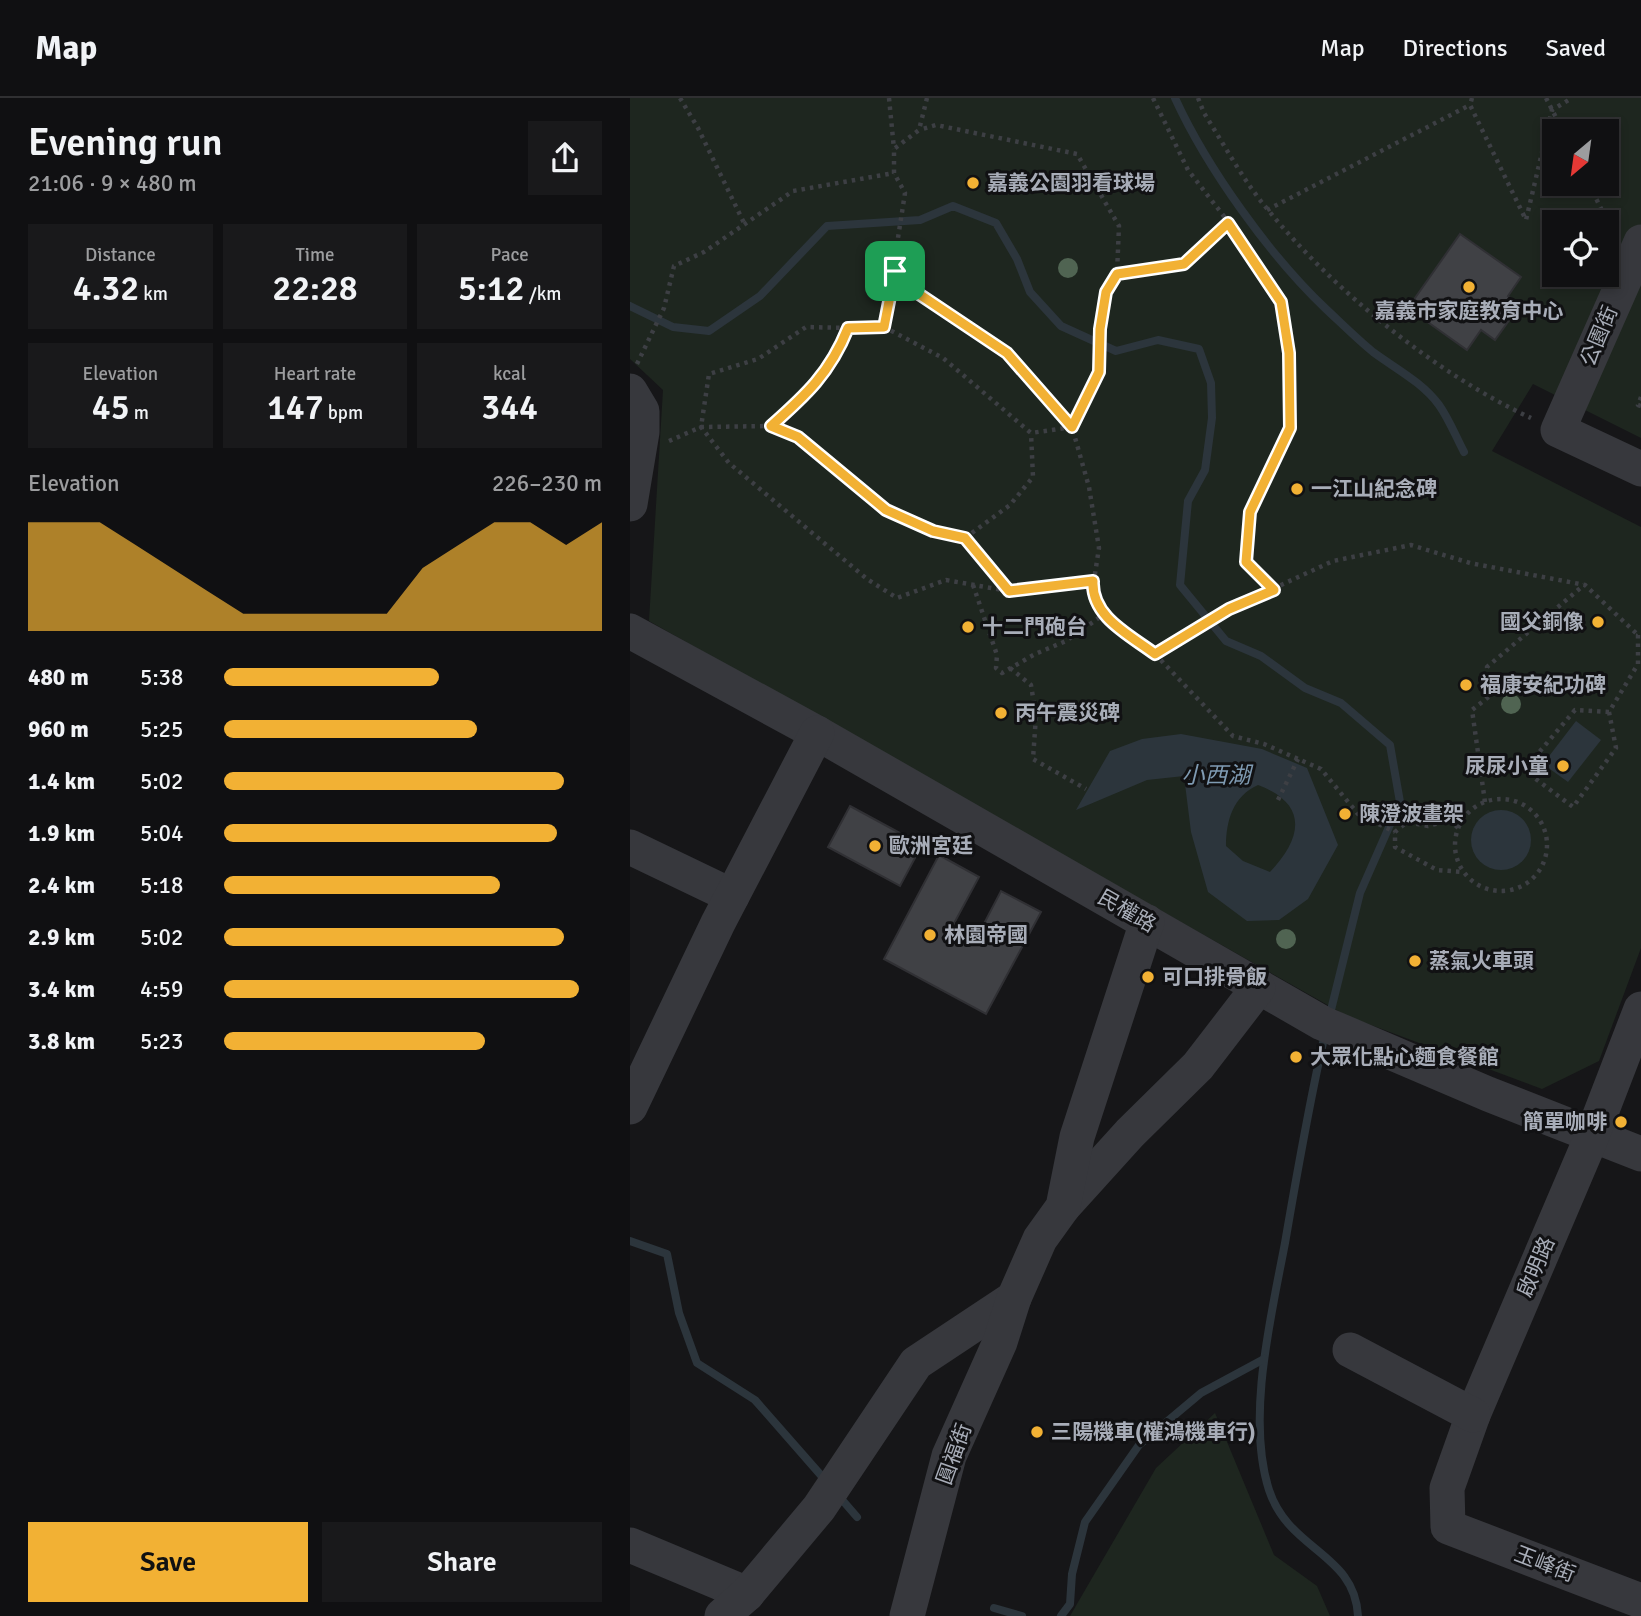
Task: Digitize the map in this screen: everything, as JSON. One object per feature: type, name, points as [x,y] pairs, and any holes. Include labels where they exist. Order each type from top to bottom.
[{"type":"street","name":"公園街","points":[[1558,430],[1641,242]]},
{"type":"street","points":[[630,503],[642,411],[632,380]]},
{"type":"street","points":[[1558,430],[1641,469]]},
{"type":"street","name":"民權路","points":[[630,631],[817,733],[1322,1023],[1641,1154]]},
{"type":"street","points":[[630,1107],[732,896],[817,733]]},
{"type":"street","points":[[630,847],[732,896]]},
{"type":"street","name":"圓福街","points":[[1063,1208],[1077,1137],[1147,922]]},
{"type":"street","name":"圓福街","points":[[907,1616],[949,1457],[1000,1342],[1014,1298],[1040,1239],[1063,1208],[1130,1133],[1198,1066],[1258,988]]},
{"type":"street","name":"啟明路","points":[[1448,1527],[1447,1488],[1473,1415],[1592,1136],[1641,1009]]},
{"type":"street","points":[[630,1545],[734,1605],[819,1508],[916,1363],[1014,1298]]},
{"type":"street","points":[[1350,1350],[1473,1415]]},
{"type":"street","name":"玉峰街","points":[[1448,1527],[1641,1601]]},
{"type":"path","points":[[680,98],[698,128],[744,223]]},
{"type":"path","points":[[889,98],[894,173],[905,193],[895,257],[895,278],[1007,353],[1072,427],[1089,486],[1099,548],[1092,593],[1103,615],[1155,654],[1233,736],[1264,744],[1321,769],[1358,814],[1395,832]]},
{"type":"path","points":[[919,130],[927,98]]},
{"type":"path","points":[[1153,98],[1188,170],[1228,223],[1281,302],[1289,353],[1290,428],[1250,512],[1246,562],[1274,590]]},
{"type":"path","points":[[1198,98],[1204,113],[1267,210],[1327,276],[1429,357],[1510,408],[1558,430]]},
{"type":"path","points":[[1472,98],[1470,105],[1526,220],[1552,110],[1572,98]]},
{"type":"path","points":[[1546,98],[1557,119]]},
{"type":"path","points":[[1267,210],[1470,105]]},
{"type":"path","points":[[894,149],[919,130],[936,125],[1077,154],[1119,226],[1117,274],[1106,292],[1100,329],[1099,372],[1072,427]]},
{"type":"path","points":[[632,380],[664,308],[674,266],[704,252],[793,191],[894,173]]},
{"type":"path","points":[[1117,274],[1184,264],[1228,223]]},
{"type":"path","points":[[884,327],[895,271]]},
{"type":"path","points":[[965,538],[1010,505],[1033,477],[1031,433],[943,358],[884,327],[806,327],[758,359],[709,374],[701,427],[729,463],[867,579],[897,598],[946,580],[1009,591],[1093,581]]},
{"type":"path","points":[[771,426],[813,389],[837,355],[848,328]]},
{"type":"path","points":[[1641,397],[1638,405],[1641,405]]},
{"type":"path","points":[[661,432],[669,442],[701,427],[771,426],[798,437],[886,510],[933,531],[965,538],[1009,591]]},
{"type":"path","points":[[1031,433],[1072,427]]},
{"type":"path","points":[[1155,654],[1229,609],[1333,561],[1410,545],[1470,563],[1585,585],[1639,634],[1638,664],[1609,712],[1616,748],[1573,807],[1524,770],[1574,710],[1609,712]]},
{"type":"path","points":[[973,585],[997,655],[996,668],[1002,673],[1035,654],[1066,641],[1103,615]]},
{"type":"path","points":[[1485,802],[1472,710],[1491,695],[1487,667],[1585,585]]},
{"type":"path","points":[[1010,668],[1031,685],[1036,716],[1033,759],[1086,789]]},
{"type":"path","points":[[1278,800],[1298,759]]},
{"type":"path","points":[[1507,799],[1534,813],[1543,825],[1547,840],[1541,869],[1531,880],[1518,888],[1488,890],[1475,883],[1464,872],[1457,858],[1458,828],[1465,815],[1485,802],[1507,799]]},
{"type":"path","points":[[1395,832],[1407,822],[1428,826],[1450,820],[1458,828]]},
{"type":"path","points":[[1395,832],[1395,848],[1437,870],[1464,872]]},
{"type":"shaded area","points":[[630,98],[1641,98],[1641,438],[1533,384],[1492,451],[1641,527],[1641,948],[1599,1061],[1542,1089],[1347,1016],[649,621],[663,390],[630,359]]},
{"type":"shaded area","points":[[1215,1413],[1274,1555],[1317,1586],[1330,1616],[1070,1616],[1156,1468]]},
{"type":"water","points":[[1576,721],[1601,740],[1568,782],[1543,764]]},
{"type":"water","name":"小西湖","points":[[1181,734],[1262,749],[1307,768],[1338,845],[1308,899],[1279,920],[1247,921],[1208,892],[1191,832],[1184,776],[1147,780],[1076,810],[1110,751],[1142,739]],"holes":[[[1258,785],[1286,802],[1295,822],[1289,846],[1270,872],[1243,861],[1226,846],[1226,837],[1233,810],[1242,796]]]},
{"type":"water","points":[[1495,810],[1507,810],[1526,823],[1531,840],[1529,852],[1518,865],[1507,870],[1495,870],[1476,857],[1471,846],[1471,834],[1484,815]]},
{"type":"building","name":"嘉義市家庭教育中心","points":[[1460,234],[1521,277],[1508,296],[1520,305],[1495,340],[1481,330],[1467,350],[1408,308]]},
{"type":"building","name":"歐洲宮廷","points":[[850,806],[922,845],[900,886],[828,847]]},
{"type":"building","name":"林園帝國","points":[[939,855],[979,877],[951,929],[975,941],[1001,891],[1041,912],[986,1014],[884,959]]},
{"type":"waterway","points":[[1175,98],[1222,182],[1283,264],[1361,342],[1432,397],[1446,416],[1464,452]]},
{"type":"waterway","points":[[630,306],[673,327],[709,331],[760,296],[827,226],[920,220],[953,206],[996,223],[1017,259],[1030,292],[1061,326],[1116,351],[1158,340],[1199,349],[1211,383],[1212,418],[1205,470],[1188,501],[1180,585],[1226,641],[1261,656],[1305,688],[1341,703],[1390,745],[1400,802],[1360,893],[1329,1018]]},
{"type":"waterway","points":[[1325,1034],[1308,1112],[1268,1335],[1260,1400],[1260,1431],[1269,1490],[1278,1510],[1291,1527],[1346,1578],[1354,1595],[1358,1616]]},
{"type":"waterway","points":[[630,1241],[667,1254],[679,1313],[697,1363],[755,1400],[826,1481]]},
{"type":"waterway","points":[[1061,1616],[1070,1604],[1072,1574],[1085,1522],[1139,1445],[1201,1393],[1264,1359]]},
{"type":"waterway","points":[[837,1494],[857,1517]]},
{"type":"waterway","points":[[994,1608],[1022,1616]]},
{"type":"place","name":"嘉義公園羽看球場","points":[[973,183]]},
{"type":"place","name":"嘉義市家庭教育中心","points":[[1469,287]]},
{"type":"place","name":"一江山紀念碑","points":[[1297,489]]},
{"type":"place","name":"國父銅像","points":[[1598,622]]},
{"type":"place","name":"十二門砲台","points":[[968,627]]},
{"type":"place","name":"福康安紀功碑","points":[[1466,685]]},
{"type":"place","name":"丙午震災碑","points":[[1001,713]]},
{"type":"place","name":"尿尿小童","points":[[1563,766]]},
{"type":"place","name":"陳澄波畫架","points":[[1345,814]]},
{"type":"place","name":"歐洲宮廷","points":[[875,846]]},
{"type":"place","name":"林園帝國","points":[[930,935]]},
{"type":"place","name":"蒸氣火車頭","points":[[1415,961]]},
{"type":"place","name":"可口排骨飯","points":[[1148,977]]},
{"type":"place","name":"大眾化點心麵食餐館","points":[[1296,1057]]},
{"type":"place","name":"簡單咖啡","points":[[1621,1122]]},
{"type":"place","name":"三陽機車(權鴻機車行)","points":[[1037,1432]]},
{"type":"route","points":[[1228,223],[1240,237],[1281,302],[1289,353],[1290,428],[1250,512],[1246,562],[1274,590],[1229,609],[1155,654],[1103,615],[1092,593],[1093,581],[1009,591],[965,538],[933,531],[886,510],[798,437],[771,426],[813,389],[837,355],[848,328],[884,327],[895,271],[895,278],[1007,353],[1072,427],[1099,372],[1100,329],[1106,292],[1117,274],[1184,264],[1228,223]]}]
